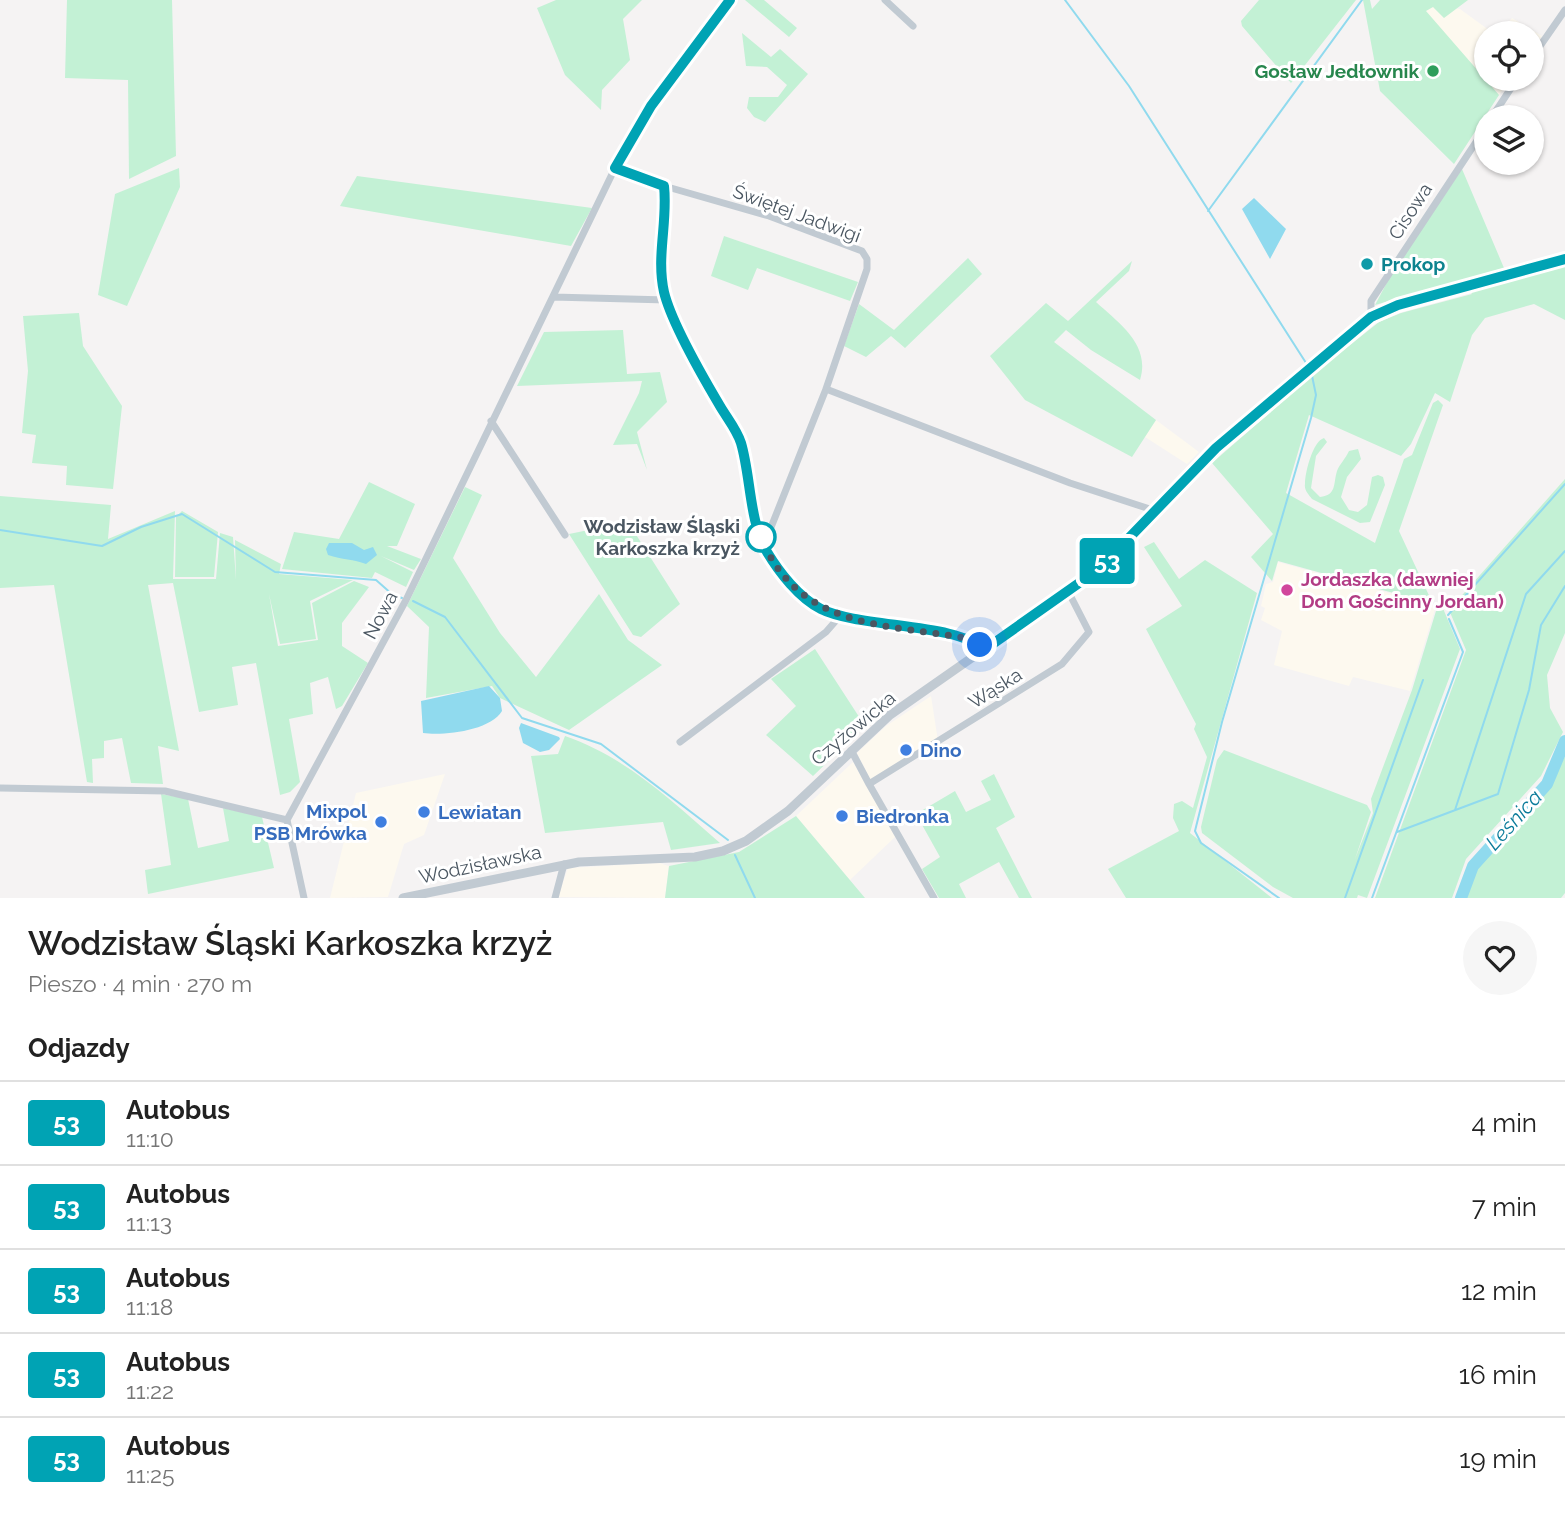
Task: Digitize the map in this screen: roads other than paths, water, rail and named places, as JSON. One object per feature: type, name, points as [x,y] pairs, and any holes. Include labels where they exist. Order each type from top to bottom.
[{"type":"street","name":"Nowa","points":[[287,820],[406,600],[615,168],[651,106],[729,0]]},
{"type":"street","points":[[885,0],[913,26]]},
{"type":"street","points":[[1544,40],[1565,10]]},
{"type":"street","name":"Cisowa","points":[[1371,317],[1371,301],[1474,145]]},
{"type":"street","points":[[615,168],[664,186],[666,208],[659,261],[667,300],[703,376],[740,440],[764,545],[778,568],[803,596],[819,608],[840,616],[965,638],[984,650]]},
{"type":"street","name":"Świętej Jadwigi","points":[[664,186],[769,216],[862,251],[867,259],[867,269],[826,389],[764,545]]},
{"type":"street","name":"Czyżowicka","points":[[669,858],[723,851],[746,841],[788,811],[890,715],[1099,569],[1216,448],[1314,362],[1371,317],[1398,305],[1565,259]]},
{"type":"street","points":[[553,297],[667,300]]},
{"type":"street","points":[[826,389],[1070,482],[1156,511]]},
{"type":"street","points":[[491,421],[565,535]]},
{"type":"street","name":"Wąska","points":[[869,784],[1062,664],[1089,632],[1068,591]]},
{"type":"street","points":[[680,742],[826,632],[840,616]]},
{"type":"street","points":[[851,750],[934,898]]},
{"type":"street","points":[[0,788],[165,792],[287,820],[304,898]]},
{"type":"street","name":"Wodzisławska","points":[[403,898],[564,864],[669,858]]},
{"type":"street","name":"Wodzisławska","points":[[555,898],[564,864]]},
{"type":"water","points":[[1254,198],[1286,229],[1270,259],[1242,209]]},
{"type":"water","points":[[329,543],[352,543],[364,550],[373,547],[377,555],[366,564],[333,557],[328,555],[326,549]]},
{"type":"water","points":[[489,686],[500,698],[502,711],[496,718],[466,731],[423,733],[421,701]]},
{"type":"water","points":[[521,723],[560,739],[549,750],[540,752],[523,743],[519,728]]},
{"type":"waterway","points":[[1065,0],[1129,86],[1308,366]]},
{"type":"waterway","points":[[1208,211],[1362,0]]},
{"type":"waterway","points":[[1279,898],[1201,843],[1195,831],[1222,722],[1311,418],[1316,395],[1311,371]]},
{"type":"waterway","points":[[1448,615],[1565,484]]},
{"type":"waterway","points":[[0,530],[102,546],[141,527],[182,514],[275,572],[376,580],[393,595],[402,598]]},
{"type":"waterway","points":[[1455,810],[1526,594],[1565,551]]},
{"type":"waterway","points":[[1397,832],[1498,794],[1529,690],[1541,625],[1565,586]]},
{"type":"waterway","points":[[413,601],[445,617],[522,718],[601,744],[728,840]]},
{"type":"waterway","points":[[1372,898],[1463,652],[1449,619]]},
{"type":"waterway","points":[[1345,898],[1423,680]]},
{"type":"waterway","name":"Leśnica","points":[[1461,898],[1473,866],[1547,784],[1565,741]]},
{"type":"waterway","points":[[735,855],[755,898]]},
{"type":"place","name":"Gosław Jedłownik","points":[[1433,71]]},
{"type":"place","name":"Prokop","points":[[1367,264]]},
{"type":"place","name":"Wodzisław Śląski Karkoszka krzyż","points":[[761,537]]},
{"type":"place","name":"Jordaszka (dawniej Dom Gościnny Jordan)","points":[[1287,590]]},
{"type":"place","name":"Dino","points":[[906,750]]},
{"type":"place","name":"Lewiatan","points":[[424,812]]},
{"type":"place","name":"Biedronka","points":[[842,816]]},
{"type":"place","name":"Mixpol PSB Mrówka","points":[[381,822]]}]
